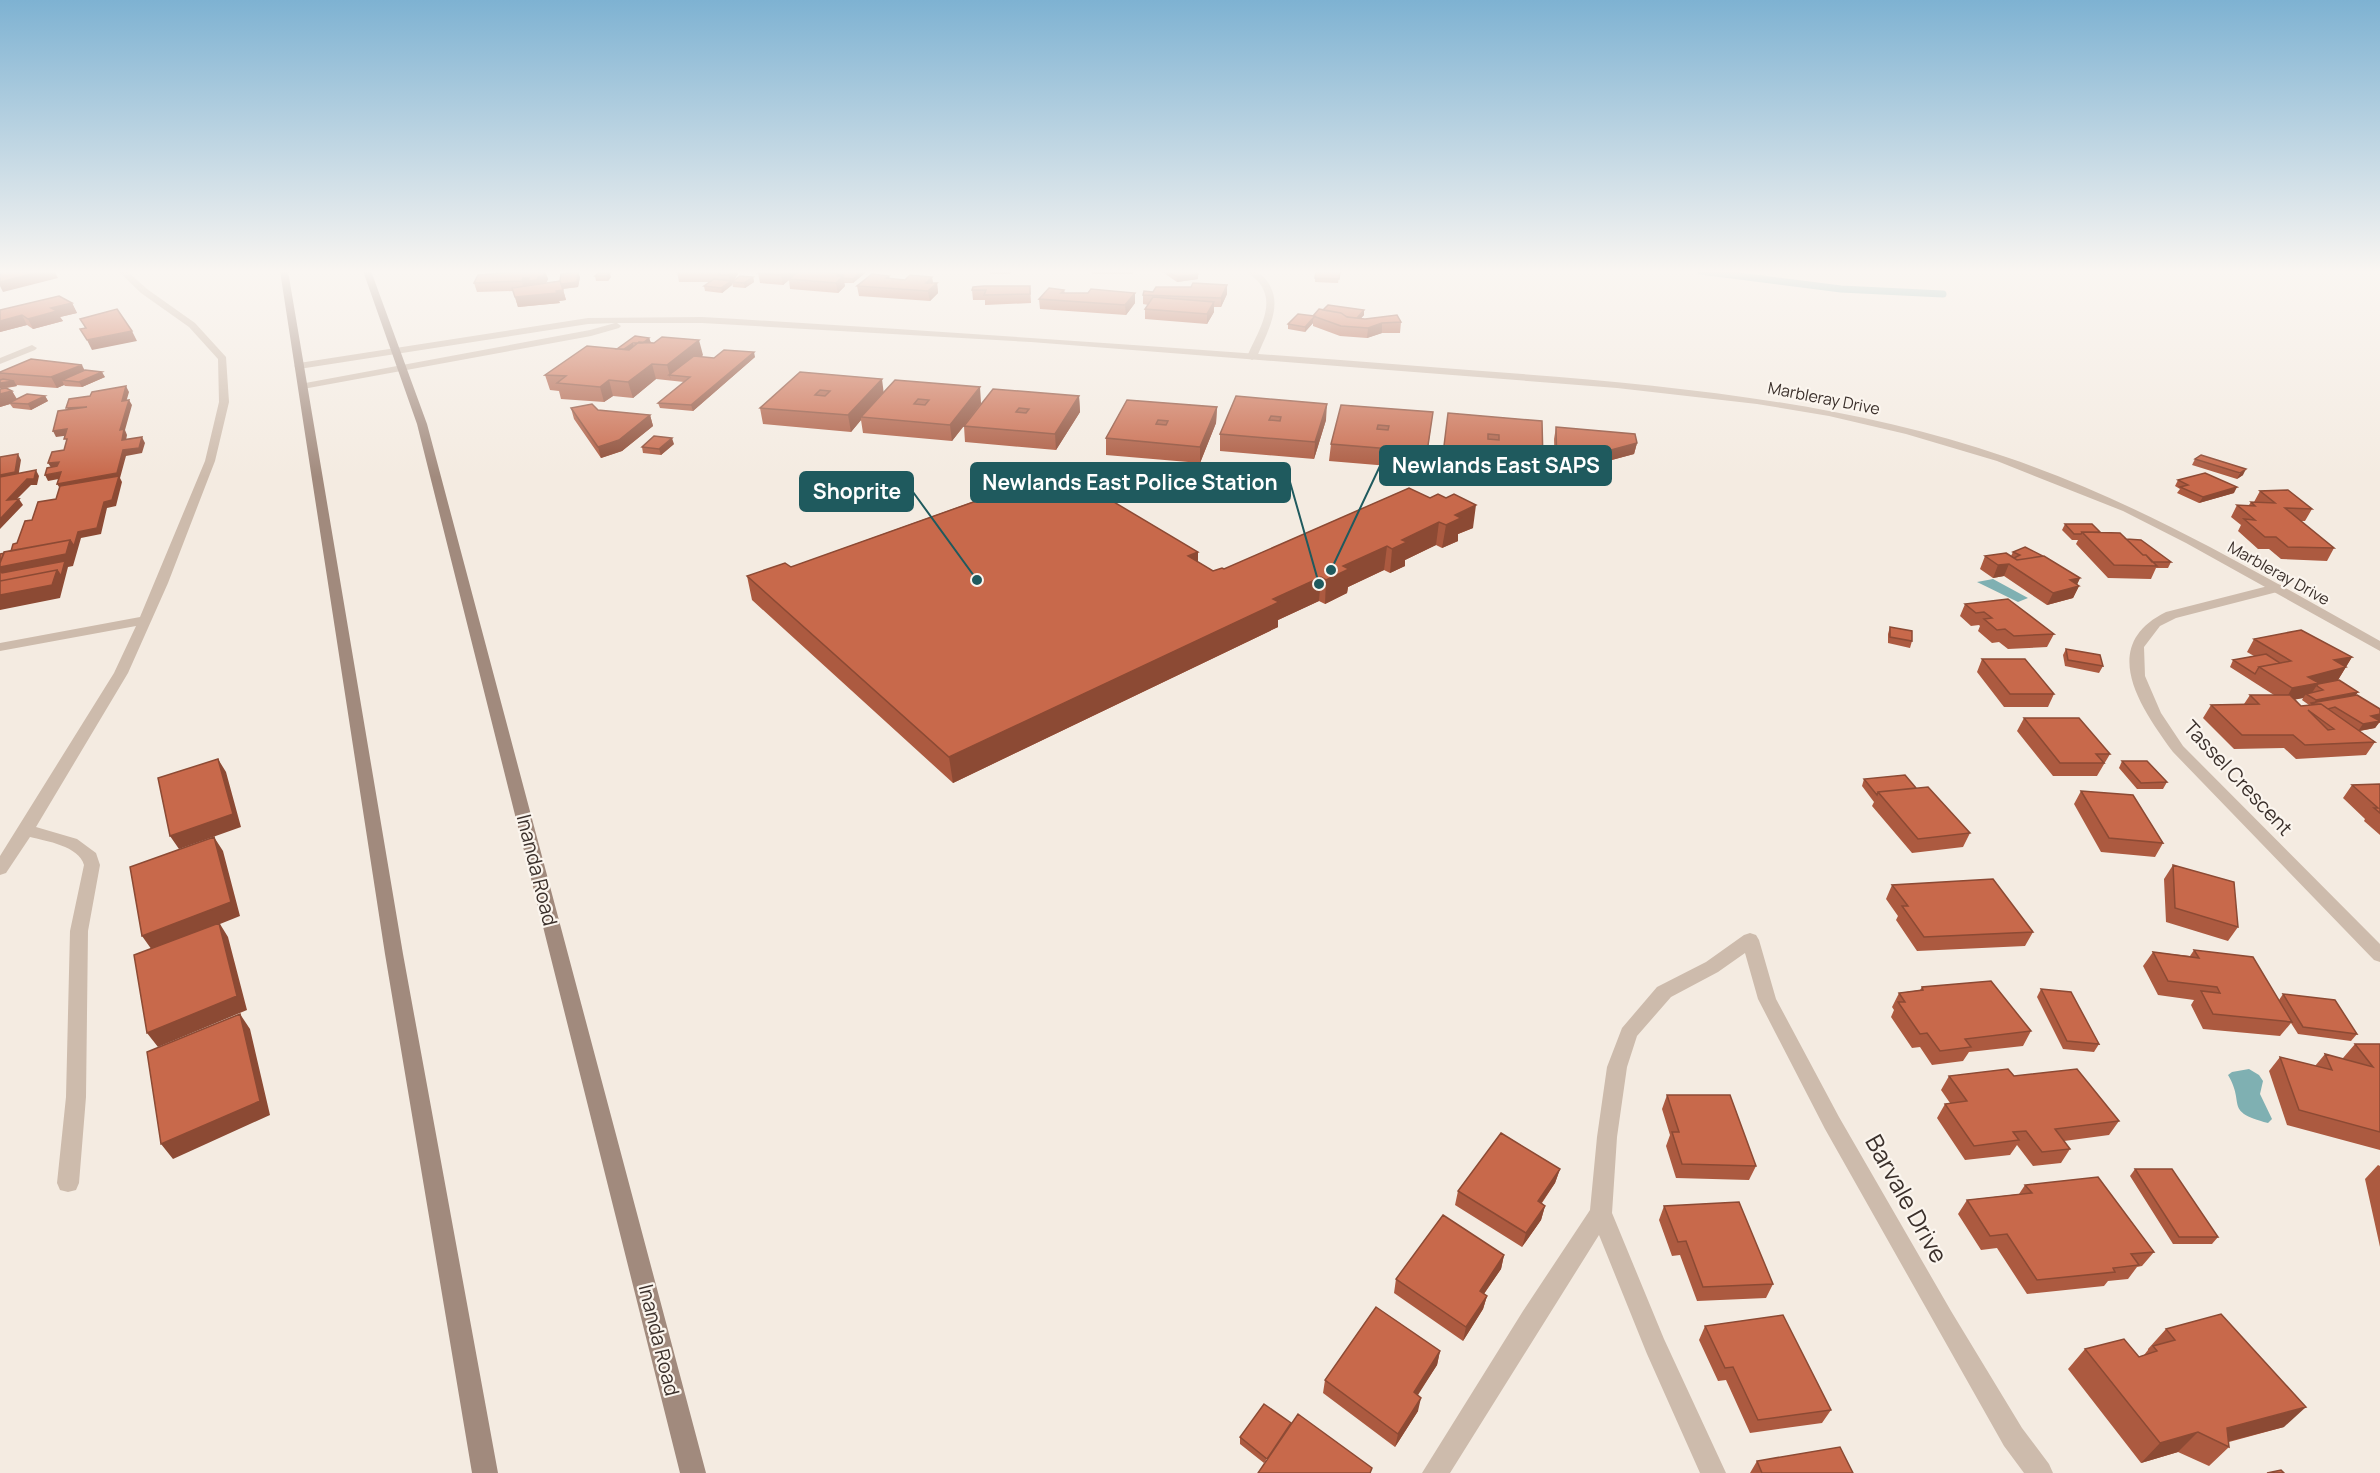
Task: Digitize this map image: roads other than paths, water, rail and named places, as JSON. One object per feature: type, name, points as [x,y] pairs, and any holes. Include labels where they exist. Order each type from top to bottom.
[{"type":"main road","points":[[295,340],[396,966],[485,1473]]},
{"type":"main road","name":"Inanda Road","points":[[391,340],[422,424],[693,1473]]},
{"type":"street","points":[[0,869],[121,673],[210,461],[224,402],[223,359],[205,340]]},
{"type":"street","name":"Marbleray Drive","points":[[299,366],[463,340]]},
{"type":"street","name":"Marbleray Drive","points":[[303,386],[556,340]]},
{"type":"street","name":"Marbleray Drive","points":[[1038,340],[1700,393],[1803,408],[1872,422],[1954,444],[2058,480],[2127,509],[2190,540],[2380,647]]},
{"type":"street","points":[[1252,357],[1259,340]]},
{"type":"street","points":[[0,361],[32,348]]},
{"type":"street","name":"Tassel Crescent","points":[[2276,588],[2187,610],[2155,623],[2137,646],[2138,684],[2152,713],[2178,749],[2380,955]]},
{"type":"street","points":[[0,646],[145,620]]},
{"type":"street","points":[[26,830],[71,843],[90,857],[92,865],[79,931],[76,1097],[68,1184]]},
{"type":"street","name":"Barvale Drive","points":[[1601,1213],[1607,1137],[1617,1067],[1629,1033],[1664,992],[1712,966],[1750,940],[1767,999],[1832,1123],[1942,1319],[2013,1437],[2040,1473]]},
{"type":"street","points":[[1435,1473],[1531,1319],[1601,1213]]},
{"type":"street","points":[[1601,1213],[1655,1346],[1713,1473]]},
{"type":"water","points":[[1993,579],[2028,598],[2018,602],[1977,582]]},
{"type":"water","points":[[2249,1069],[2259,1075],[2263,1081],[2260,1094],[2272,1119],[2268,1123],[2245,1115],[2238,1106],[2236,1093],[2228,1075]]},
{"type":"place","name":"Newlands East SAPS","points":[[1331,570]]},
{"type":"place","name":"Shoprite","points":[[977,580]]},
{"type":"place","name":"Newlands East Police Station","points":[[1319,584]]}]
